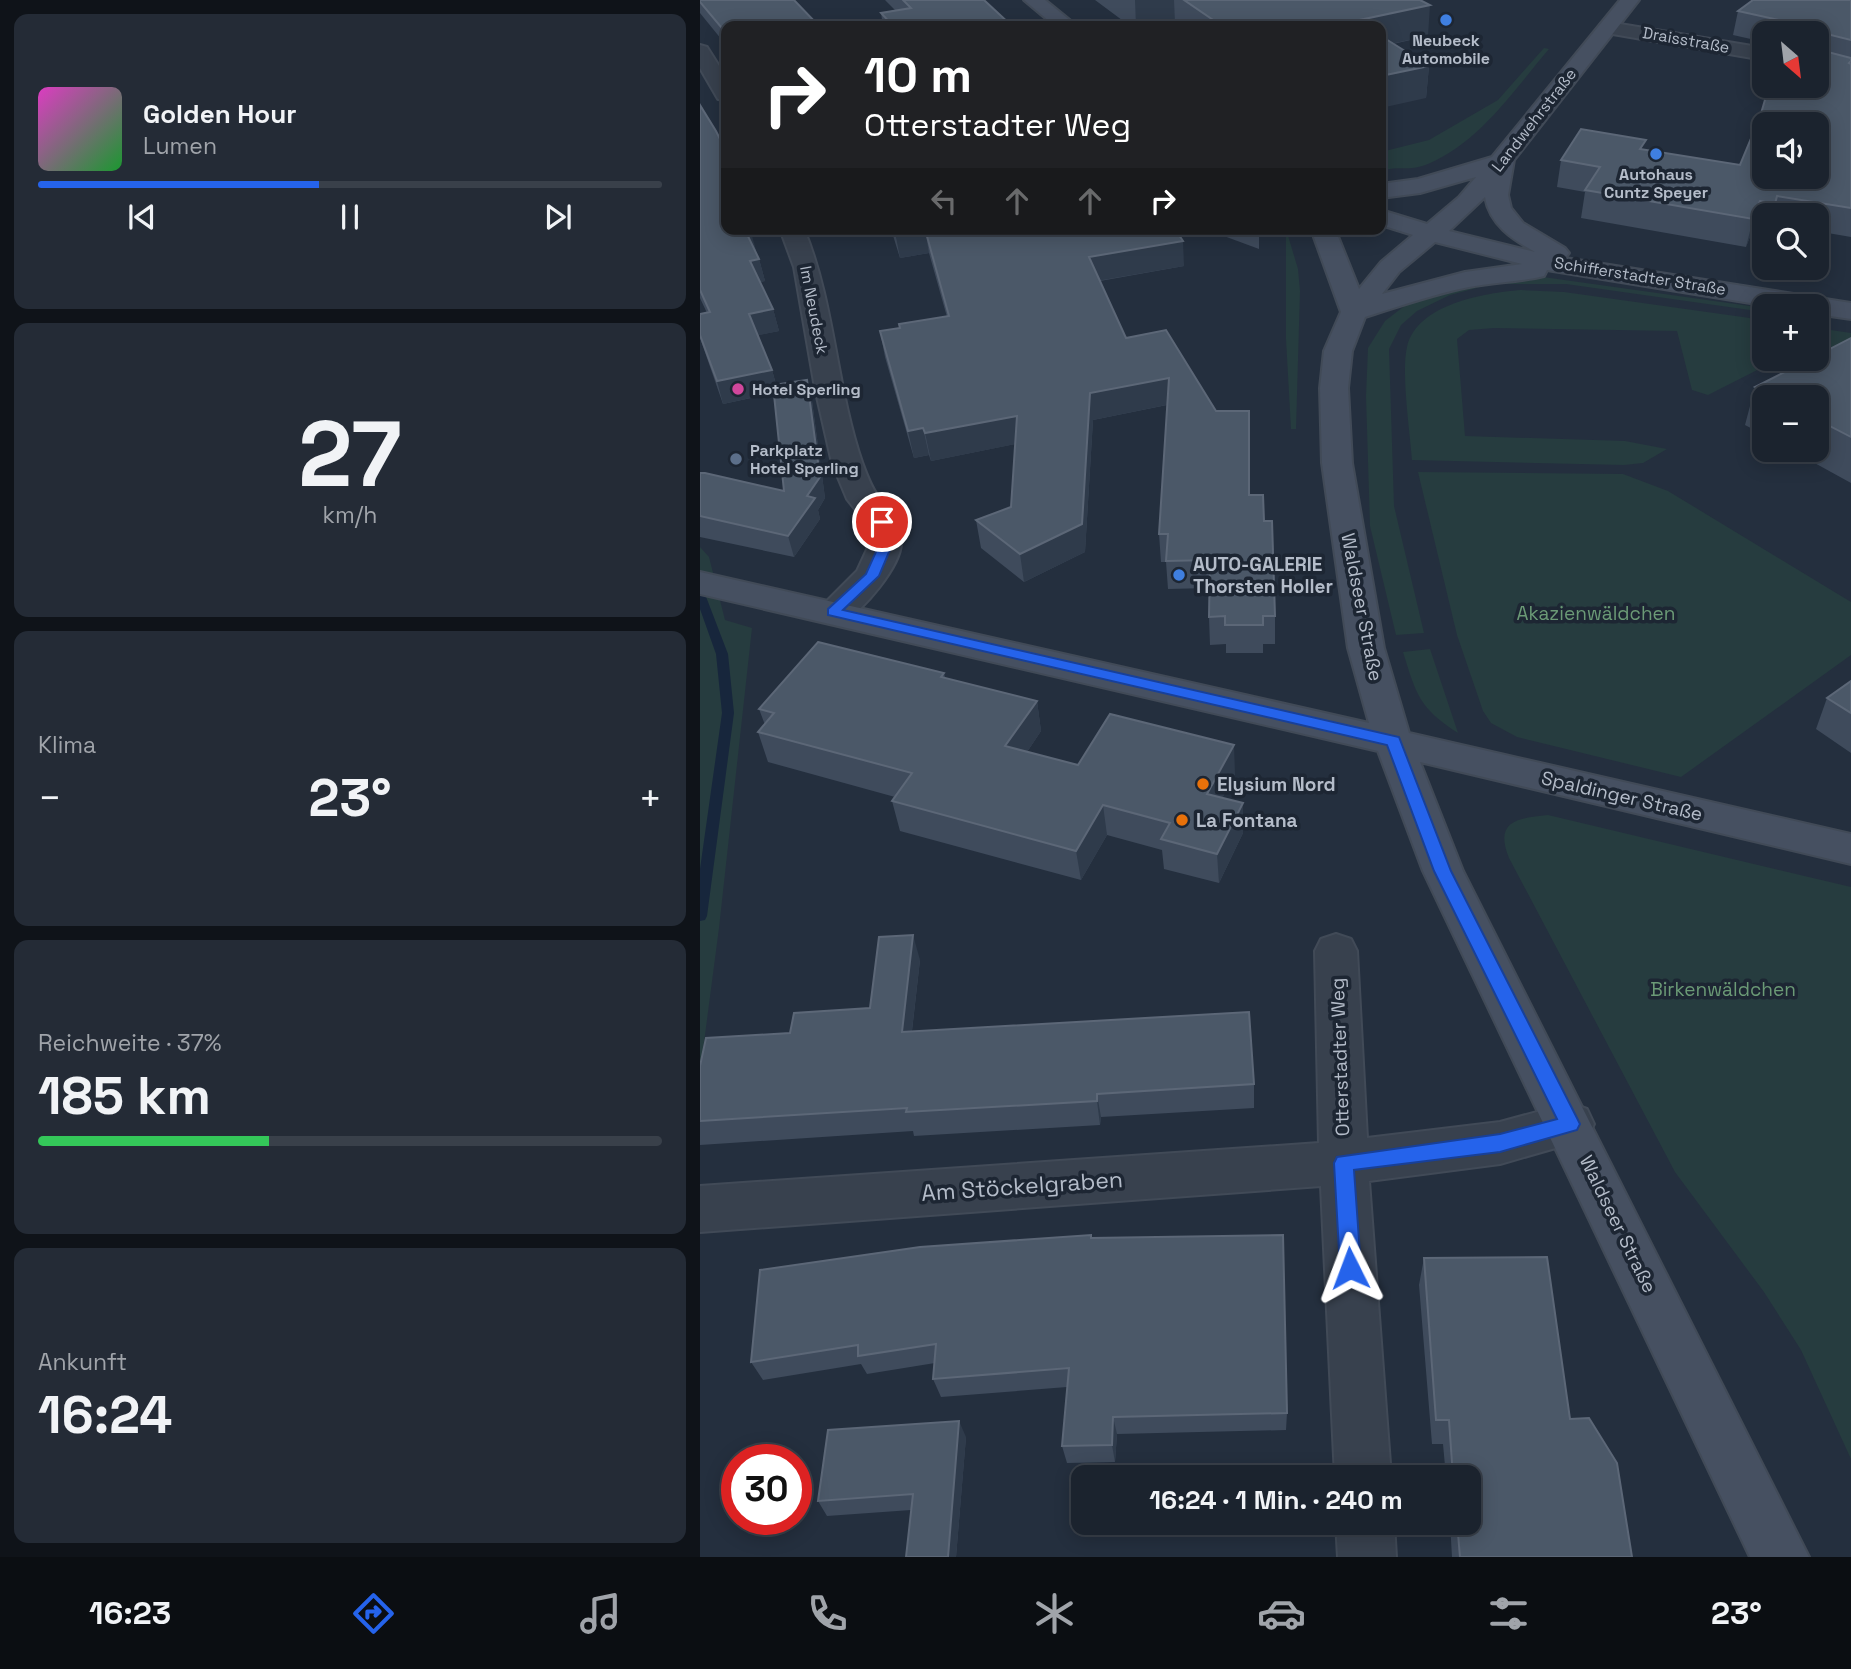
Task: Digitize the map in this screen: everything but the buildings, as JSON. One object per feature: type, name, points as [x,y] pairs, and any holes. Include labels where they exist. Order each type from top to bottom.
[{"type":"main road","points":[[1033,0],[1060,21]]},
{"type":"main road","name":"Landwehrstraße","points":[[1431,233],[1468,202],[1630,0]]},
{"type":"main road","points":[[1386,190],[1420,186],[1503,161]]},
{"type":"main road","points":[[1503,161],[1494,184],[1495,200],[1508,223],[1586,268]]},
{"type":"main road","name":"Schifferstadter Straße","points":[[1386,219],[1511,253],[1586,268],[1851,311]]},
{"type":"main road","name":"Waldseer Straße","points":[[1431,233],[1390,267],[1354,312],[1338,351],[1335,388],[1337,463],[1366,648],[1393,741],[1443,871],[1570,1124],[1780,1557]]},
{"type":"main road","points":[[1325,235],[1354,312],[1442,283],[1485,274],[1586,268]]},
{"type":"main road","name":"Spaldinger Straße","points":[[700,583],[1851,849]]},
{"type":"street","name":"Draisstraße","points":[[1608,28],[1752,52]]},
{"type":"street","points":[[700,51],[721,97]]},
{"type":"street","name":"Im Neudeck","points":[[794,235],[807,267],[829,388],[847,463],[863,499],[882,522],[885,545],[872,576],[833,612]]},
{"type":"street","name":"Otterstadter Weg","points":[[1336,951],[1344,1163],[1362,1465]]},
{"type":"street","name":"Otterstadter Weg","points":[[1344,1163],[1500,1143],[1570,1124]]},
{"type":"street","name":"Am Stöckelgraben","points":[[700,1209],[1344,1163]]},
{"type":"street","points":[[1366,1535],[1367,1557]]},
{"type":"green space","points":[[1544,48],[1549,49],[1495,114],[1464,142],[1428,164],[1386,170],[1386,151],[1429,140],[1498,100]]},
{"type":"green space","points":[[1288,235],[1298,269],[1300,291],[1296,429],[1291,429],[1286,339]]},
{"type":"green space","points":[[1543,277],[1752,306],[1752,310],[1566,284],[1506,284],[1500,278]]},
{"type":"green space","points":[[1482,280],[1488,285],[1450,295],[1417,311],[1401,325],[1389,349],[1394,506],[1424,633],[1396,635],[1370,526],[1366,396],[1368,348],[1385,321],[1407,304],[1418,298]]},
{"type":"green space","points":[[1521,290],[1564,292],[1752,318],[1752,371],[1755,371],[1708,395],[1692,390],[1677,331],[1494,328],[1469,330],[1457,339],[1465,436],[1625,441],[1667,449],[1643,463],[1624,465],[1412,460],[1405,358],[1413,332],[1424,320],[1438,311],[1489,294]]},
{"type":"green space","points":[[1829,330],[1851,333],[1851,351],[1829,348]]},
{"type":"green space","name":"Akazienwäldchen","points":[[1418,472],[1623,474],[1668,491],[1851,602],[1851,655],[1681,777],[1517,737],[1491,723],[1483,711],[1457,635]]},
{"type":"green space","points":[[700,547],[709,557],[725,620],[752,628],[700,1073]]},
{"type":"green space","points":[[1430,649],[1458,733],[1435,716],[1421,699],[1403,652]]},
{"type":"green space","name":"Birkenwäldchen","points":[[1548,815],[1851,887],[1851,1459],[1801,1350],[1764,1292],[1675,1172],[1509,858],[1504,836],[1511,824],[1518,820]]},
{"type":"waterway","points":[[700,594],[722,654],[728,713],[700,916]]},
{"type":"place","name":"Neubeck Automobile","points":[[1446,20]]},
{"type":"place","name":"Autohaus Cuntz Speyer","points":[[1656,154]]},
{"type":"place","name":"Hotel Sperling","points":[[738,389]]},
{"type":"place","name":"Parkplatz Hotel Sperling","points":[[736,459]]},
{"type":"place","name":"AUTO-GALERIE Thorsten Holler","points":[[1179,575]]},
{"type":"place","name":"Elysium Nord","points":[[1203,784]]},
{"type":"place","name":"La Fontana","points":[[1182,820]]},
{"type":"route","points":[[882,522],[885,545],[872,576],[833,612],[1393,741],[1443,871],[1570,1124],[1500,1143],[1344,1163],[1350,1268]]}]
